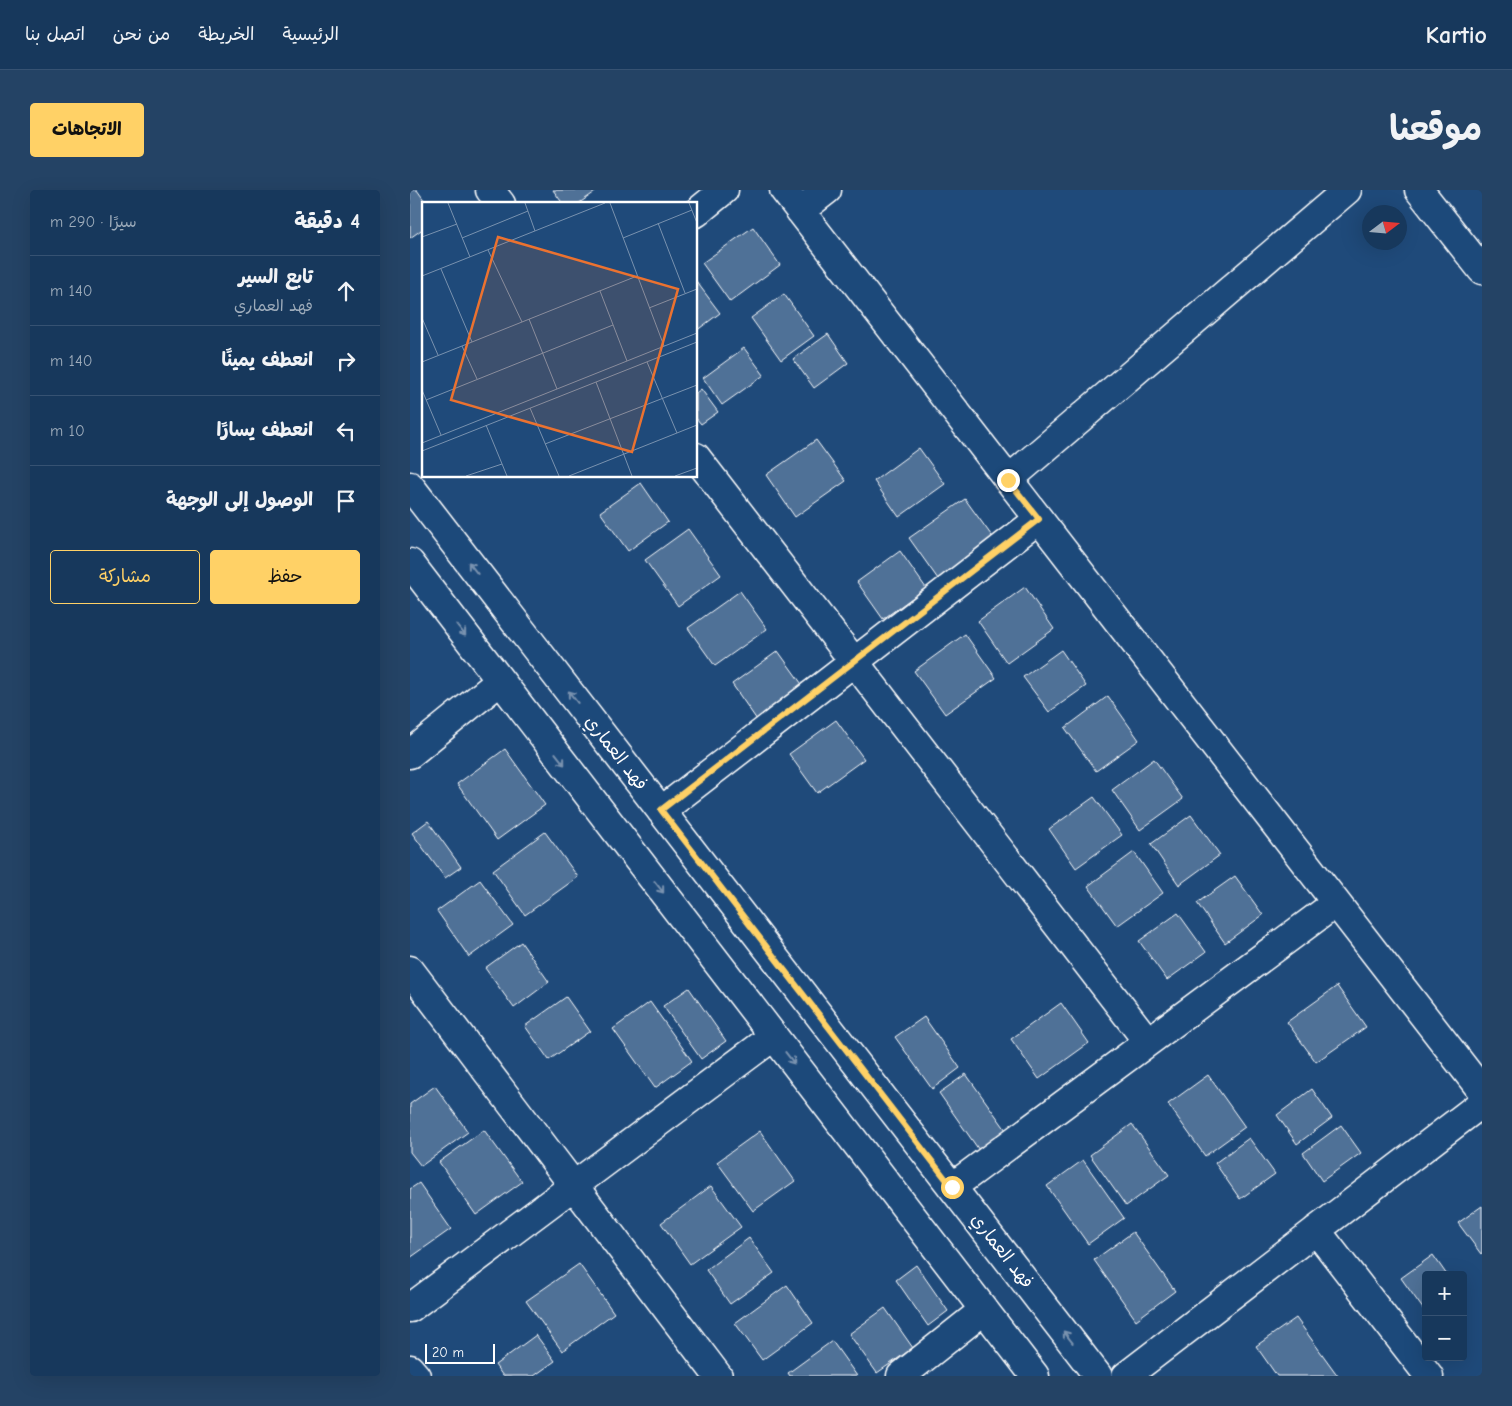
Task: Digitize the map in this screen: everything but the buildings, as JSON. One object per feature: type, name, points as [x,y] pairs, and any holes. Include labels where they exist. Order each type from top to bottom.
[{"type":"street","points":[[490,190],[499,202]]},
{"type":"street","points":[[698,211],[724,190]]},
{"type":"street","points":[[784,190],[1482,1091]]},
{"type":"street","points":[[800,211],[827,190]]},
{"type":"street","points":[[1008,480],[1347,190]]},
{"type":"street","points":[[1419,190],[1482,270]]},
{"type":"street","points":[[698,460],[1148,1042]]},
{"type":"street","name":"فهد العماري","points":[[410,486],[1098,1376]]},
{"type":"street","points":[[661,810],[1039,519]]},
{"type":"street","points":[[410,564],[1035,1376]]},
{"type":"street","points":[[410,754],[500,681]]},
{"type":"street","points":[[952,1187],[1336,903]]},
{"type":"street","points":[[410,970],[718,1376]]},
{"type":"street","points":[[410,1308],[774,1036]]},
{"type":"street","points":[[1126,1376],[1482,1103]]},
{"type":"street","points":[[1316,1230],[1429,1376]]},
{"type":"street","points":[[901,1376],[984,1310]]},
{"type":"street","points":[[410,1369],[416,1376]]},
{"type":"route","points":[[952,1187],[661,810],[1039,519],[1008,480]]}]
